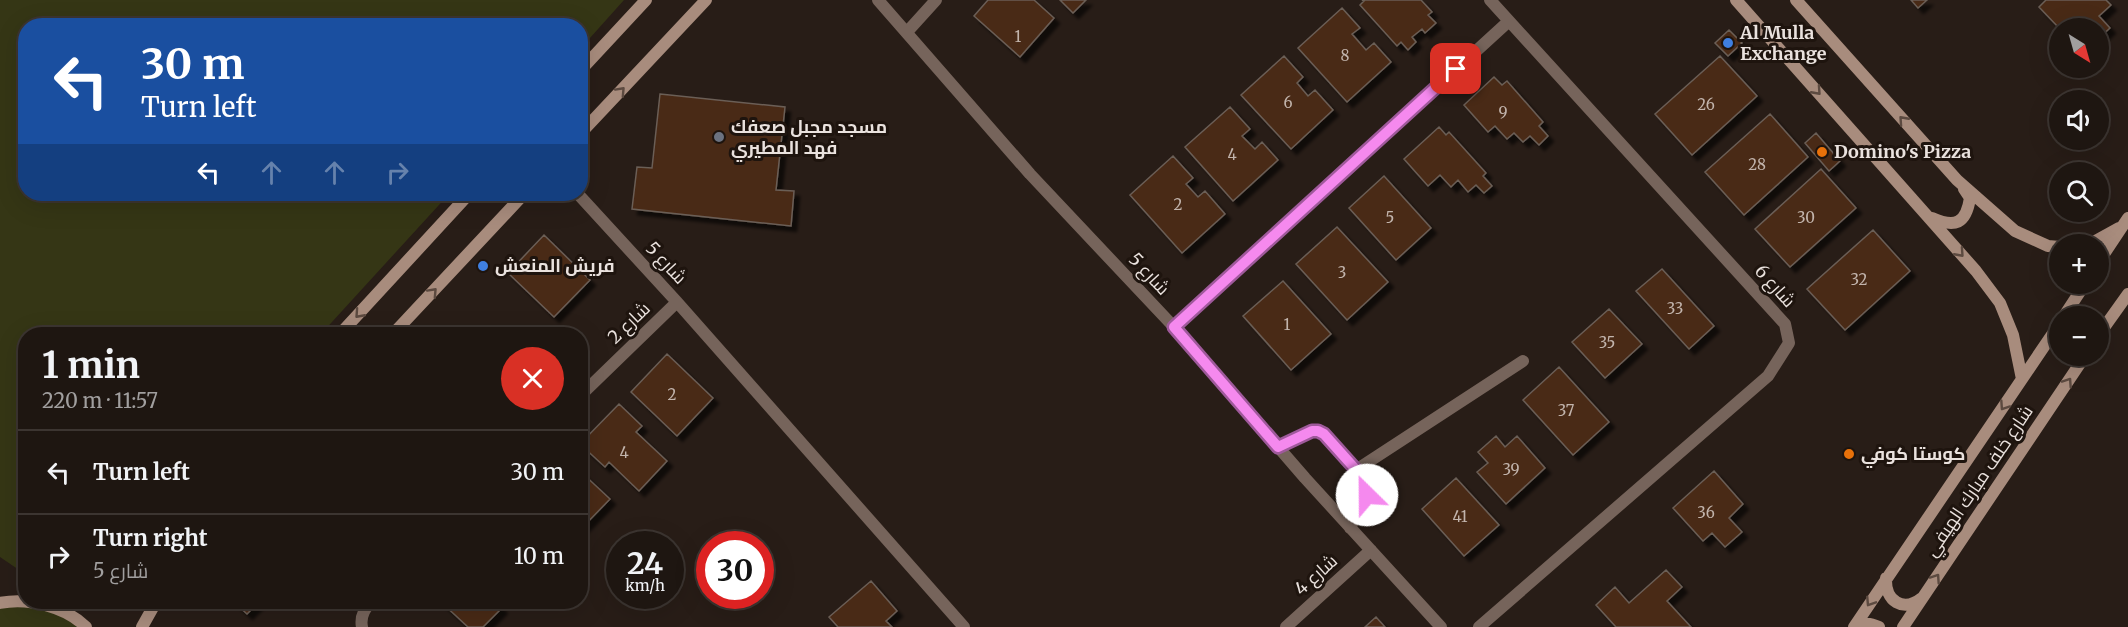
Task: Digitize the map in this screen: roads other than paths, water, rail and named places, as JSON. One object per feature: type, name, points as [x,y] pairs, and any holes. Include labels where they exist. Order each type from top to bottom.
[{"type":"street","points":[[588,63],[646,0]]},
{"type":"street","points":[[588,125],[706,0]]},
{"type":"street","name":"شارع 5","points":[[878,0],[1030,174],[1174,327],[1350,528],[1441,627]]},
{"type":"street","points":[[907,32],[936,0]]},
{"type":"street","name":"شارع 6","points":[[1479,627],[1768,376],[1789,343],[1785,324],[1490,0]]},
{"type":"street","points":[[1736,0],[1976,271],[2000,303],[2013,335],[2022,379]]},
{"type":"street","points":[[1796,0],[1957,180],[1970,198],[1968,211],[1963,218],[1953,224],[1946,224],[1928,217]]},
{"type":"street","points":[[1174,327],[1509,21]]},
{"type":"street","points":[[1957,180],[2015,231],[2049,246]]},
{"type":"street","points":[[346,327],[463,201]]},
{"type":"street","points":[[400,327],[517,201]]},
{"type":"street","name":"شارع 5","points":[[584,201],[677,302],[964,627]]},
{"type":"street","points":[[2106,234],[2125,222]]},
{"type":"street","points":[[2109,246],[2125,222]]},
{"type":"street","points":[[2109,321],[2128,294]]},
{"type":"street","name":"شارع 2","points":[[588,388],[677,302]]},
{"type":"street","name":"شارع خلف مبارك الهيفي","points":[[1855,627],[2049,339]]},
{"type":"street","points":[[1356,470],[1523,362]]},
{"type":"street","name":"شارع خلف مبارك الهيفي","points":[[1903,627],[2078,366]]},
{"type":"street","points":[[1278,447],[1312,431],[1318,431],[1324,434],[1367,482],[1369,488],[1350,528]]},
{"type":"street","name":"شارع 4","points":[[1286,627],[1371,550]]},
{"type":"street","points":[[1886,578],[1886,588],[1890,597],[1897,603],[1906,605],[1916,603],[1923,597]]},
{"type":"street","points":[[0,591],[4,603]]},
{"type":"street","points":[[56,609],[86,627]]},
{"type":"street","points":[[142,627],[152,609]]},
{"type":"street","points":[[362,627],[361,620],[365,609]]},
{"type":"street","points":[[1855,627],[1872,623],[1879,627]]},
{"type":"place","name":"Al Mulla Exchange","points":[[1728,43]]},
{"type":"place","name":"مسجد مجبل صعفك فهد المطيري","points":[[719,137]]},
{"type":"place","name":"Domino's Pizza","points":[[1822,152]]},
{"type":"place","name":"فريش المنعش","points":[[483,266]]},
{"type":"place","name":"كوستا كوفي","points":[[1849,454]]}]
